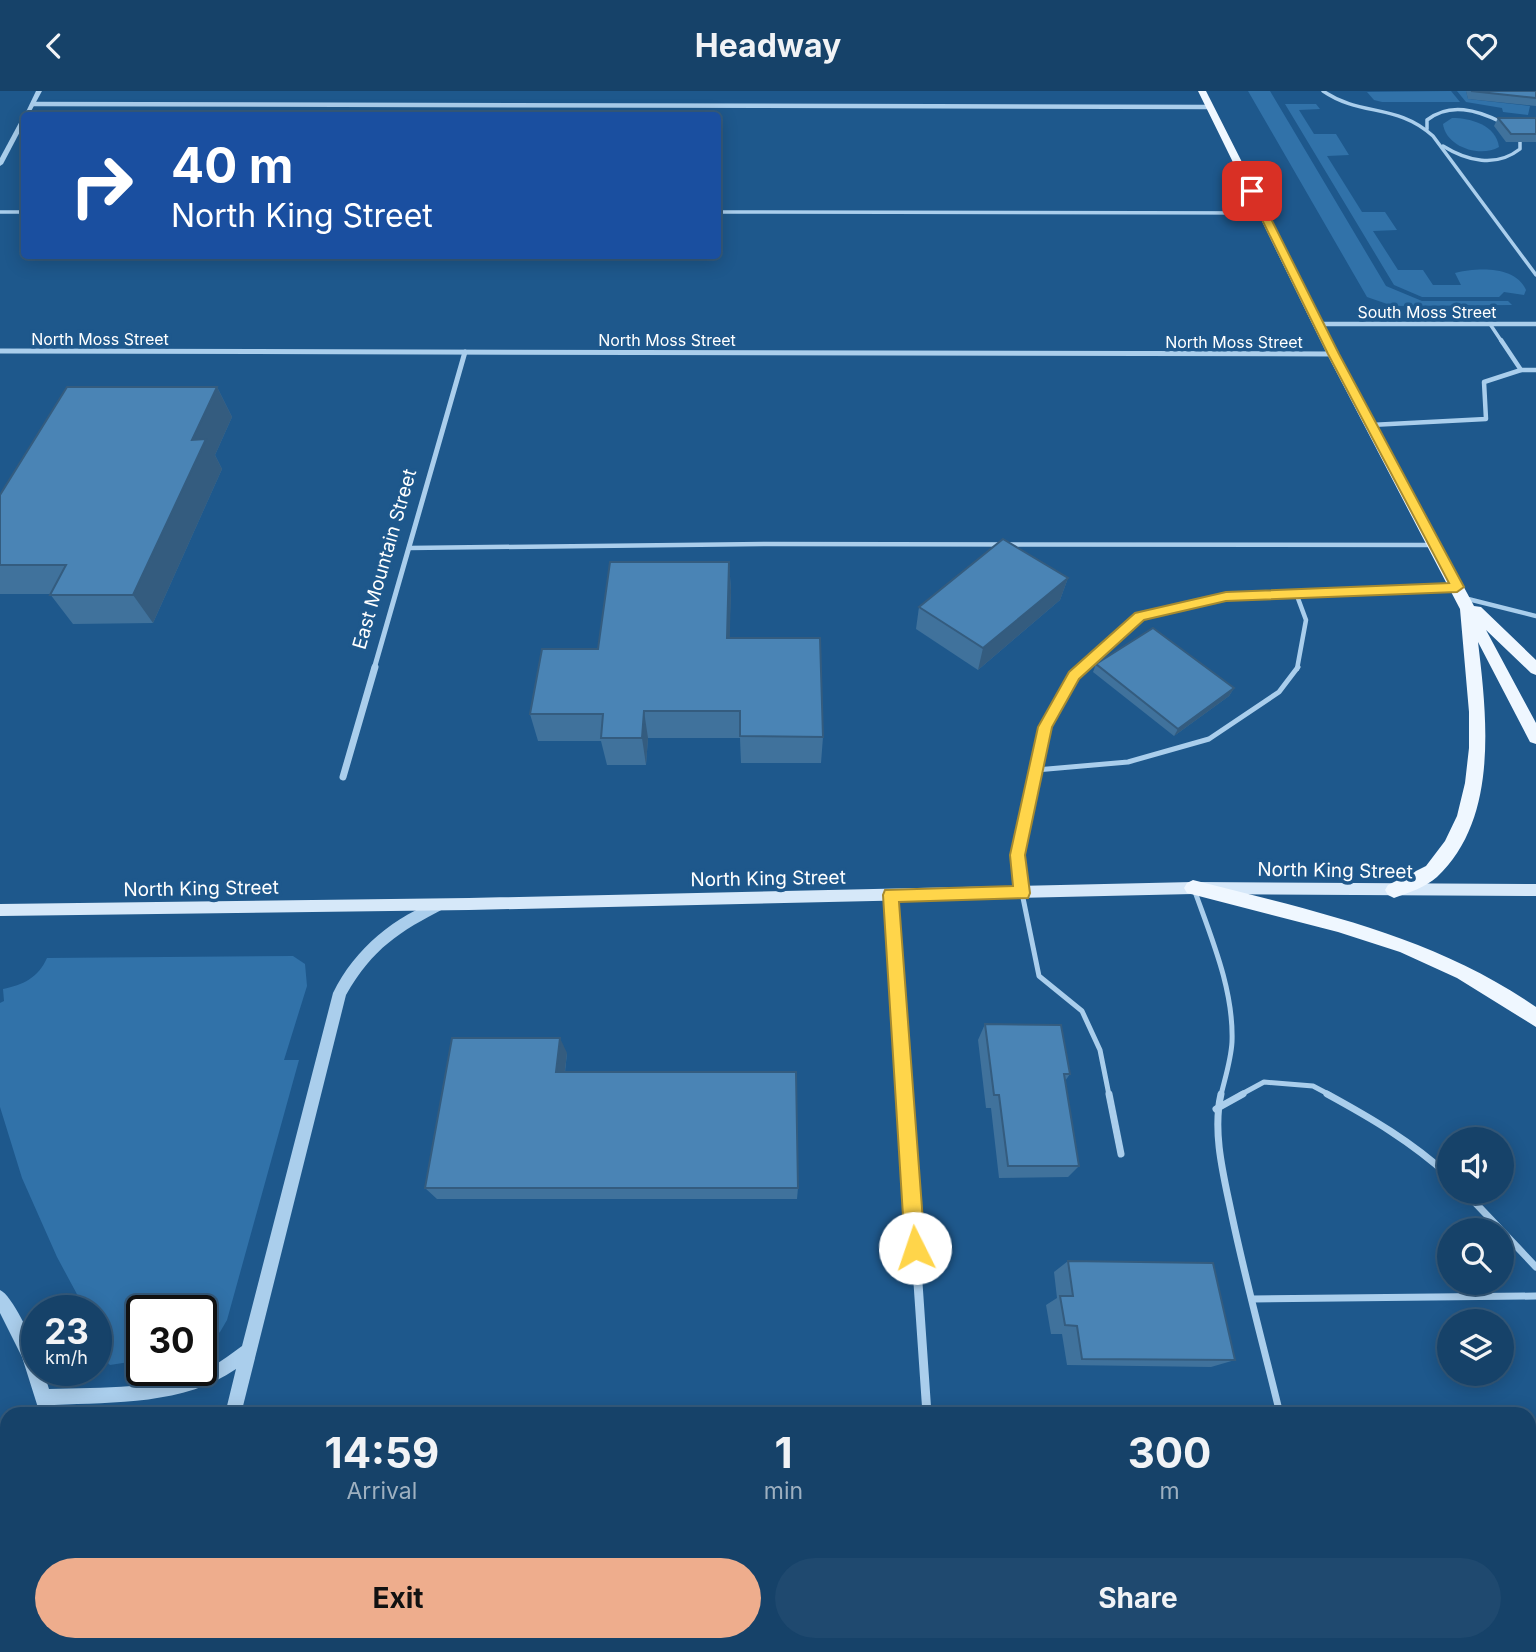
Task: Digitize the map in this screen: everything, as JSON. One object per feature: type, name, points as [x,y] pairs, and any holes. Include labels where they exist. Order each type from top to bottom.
[{"type":"main road","points":[[1202,91],[1333,354],[1536,738]]},
{"type":"main road","points":[[1461,593],[1536,669]]},
{"type":"main road","points":[[1394,890],[1430,873],[1452,848],[1472,785],[1478,725],[1461,593]]},
{"type":"main road","points":[[1194,888],[1385,939],[1441,961],[1536,1018]]},
{"type":"main road","name":"North King Street","points":[[0,910],[441,904],[1194,888],[1536,890]]},
{"type":"street","points":[[28,112],[39,91]]},
{"type":"street","points":[[33,104],[1210,107]]},
{"type":"street","points":[[0,164],[21,125]]},
{"type":"street","name":"South Moss Street","points":[[1318,324],[1536,324]]},
{"type":"street","name":"North Moss Street","points":[[0,351],[1333,354]]},
{"type":"street","name":"East Mountain Street","points":[[343,777],[465,352]]},
{"type":"street","points":[[891,895],[927,1407]]},
{"type":"street","points":[[235,1407],[340,993],[352,968],[371,948],[398,927],[441,904]]},
{"type":"street","points":[[0,1299],[13,1321],[46,1407]]},
{"type":"street","points":[[44,1397],[135,1392],[182,1385],[218,1371],[250,1350]]},
{"type":"lane","points":[[1323,91],[1348,105],[1403,114],[1417,119],[1536,275]]},
{"type":"lane","points":[[1427,129],[1427,120],[1433,113],[1454,110],[1481,114],[1506,126]]},
{"type":"lane","points":[[1437,142],[1465,157],[1500,160],[1514,155],[1520,149],[1520,142]]},
{"type":"lane","points":[[0,212],[21,212]]},
{"type":"lane","points":[[721,212],[1263,213]]},
{"type":"lane","points":[[1490,324],[1521,370]]},
{"type":"lane","points":[[1371,425],[1486,419],[1484,382],[1521,370],[1536,370]]},
{"type":"lane","points":[[409,548],[765,544],[1435,545]]},
{"type":"lane","points":[[1036,770],[1128,762],[1209,739],[1279,692],[1298,667],[1306,620],[1296,593]]},
{"type":"lane","points":[[1121,1154],[1100,1050],[1082,1011],[1040,976],[1022,893],[1017,855],[1045,727],[1074,676],[1139,617],[1226,597],[1296,593],[1461,593],[1536,616]]},
{"type":"lane","points":[[1194,888],[1212,938],[1231,1017],[1233,1045],[1216,1109],[1218,1133],[1252,1299],[1278,1407]]},
{"type":"lane","points":[[1216,1109],[1264,1082],[1313,1086],[1387,1127],[1437,1165]]},
{"type":"lane","points":[[1476,1204],[1536,1267]]},
{"type":"lane","points":[[1252,1299],[1536,1296]]},
{"type":"shaded area","points":[[1248,91],[1270,91],[1386,286],[1422,301],[1508,301],[1512,305],[1393,306],[1367,297]]},
{"type":"shaded area","points":[[1451,91],[1460,102],[1382,102],[1374,100],[1367,92]]},
{"type":"shaded area","points":[[1457,91],[1466,91],[1468,99],[1530,106],[1528,115],[1503,112],[1502,108],[1466,102]]},
{"type":"shaded area","points":[[1285,104],[1316,104],[1320,109],[1299,110],[1314,134],[1336,134],[1349,155],[1327,156],[1362,212],[1385,212],[1397,230],[1373,231],[1398,270],[1423,270],[1433,285],[1461,285],[1455,273],[1494,270],[1513,276],[1521,282],[1526,290],[1524,295],[1504,292],[1499,297],[1422,297],[1394,285]]},
{"type":"shaded area","points":[[1452,118],[1482,124],[1493,133],[1499,147],[1474,151],[1457,144],[1445,132],[1443,124]]},
{"type":"shaded area","points":[[293,956],[305,964],[307,986],[284,1060],[299,1060],[227,1320],[217,1334],[217,1295],[126,1295],[126,1362],[112,1365],[112,1295],[77,1295],[57,1257],[22,1178],[0,1107],[0,1003],[4,1001],[3,989],[29,979],[39,971],[47,958]]},
{"type":"building","points":[[1471,91],[1536,91],[1536,98]]},
{"type":"building","points":[[1498,118],[1536,118],[1536,134],[1511,134]]},
{"type":"building","points":[[67,387],[217,387],[192,440],[206,439],[133,595],[50,595],[66,565],[0,565],[0,495]]},
{"type":"building","points":[[1003,539],[1068,578],[983,648],[919,607]]},
{"type":"building","points":[[610,562],[729,562],[727,638],[820,638],[823,737],[740,736],[740,711],[644,711],[642,738],[601,738],[603,714],[530,714],[542,649],[598,649]]},
{"type":"building","points":[[1153,628],[1234,688],[1178,729],[1096,664]]},
{"type":"building","points":[[985,1024],[1061,1025],[1070,1074],[1064,1074],[1079,1166],[1008,1166],[999,1095],[994,1095]]},
{"type":"building","points":[[452,1038],[560,1038],[556,1072],[796,1072],[798,1188],[425,1188]]},
{"type":"building","points":[[1068,1261],[1213,1263],[1235,1360],[1082,1359],[1077,1326],[1065,1325],[1060,1296],[1073,1296]]},
{"type":"route","points":[[915,1248],[891,895],[1022,893],[1017,855],[1045,727],[1074,676],[1139,617],[1226,597],[1457,587],[1333,354],[1252,191]]}]
